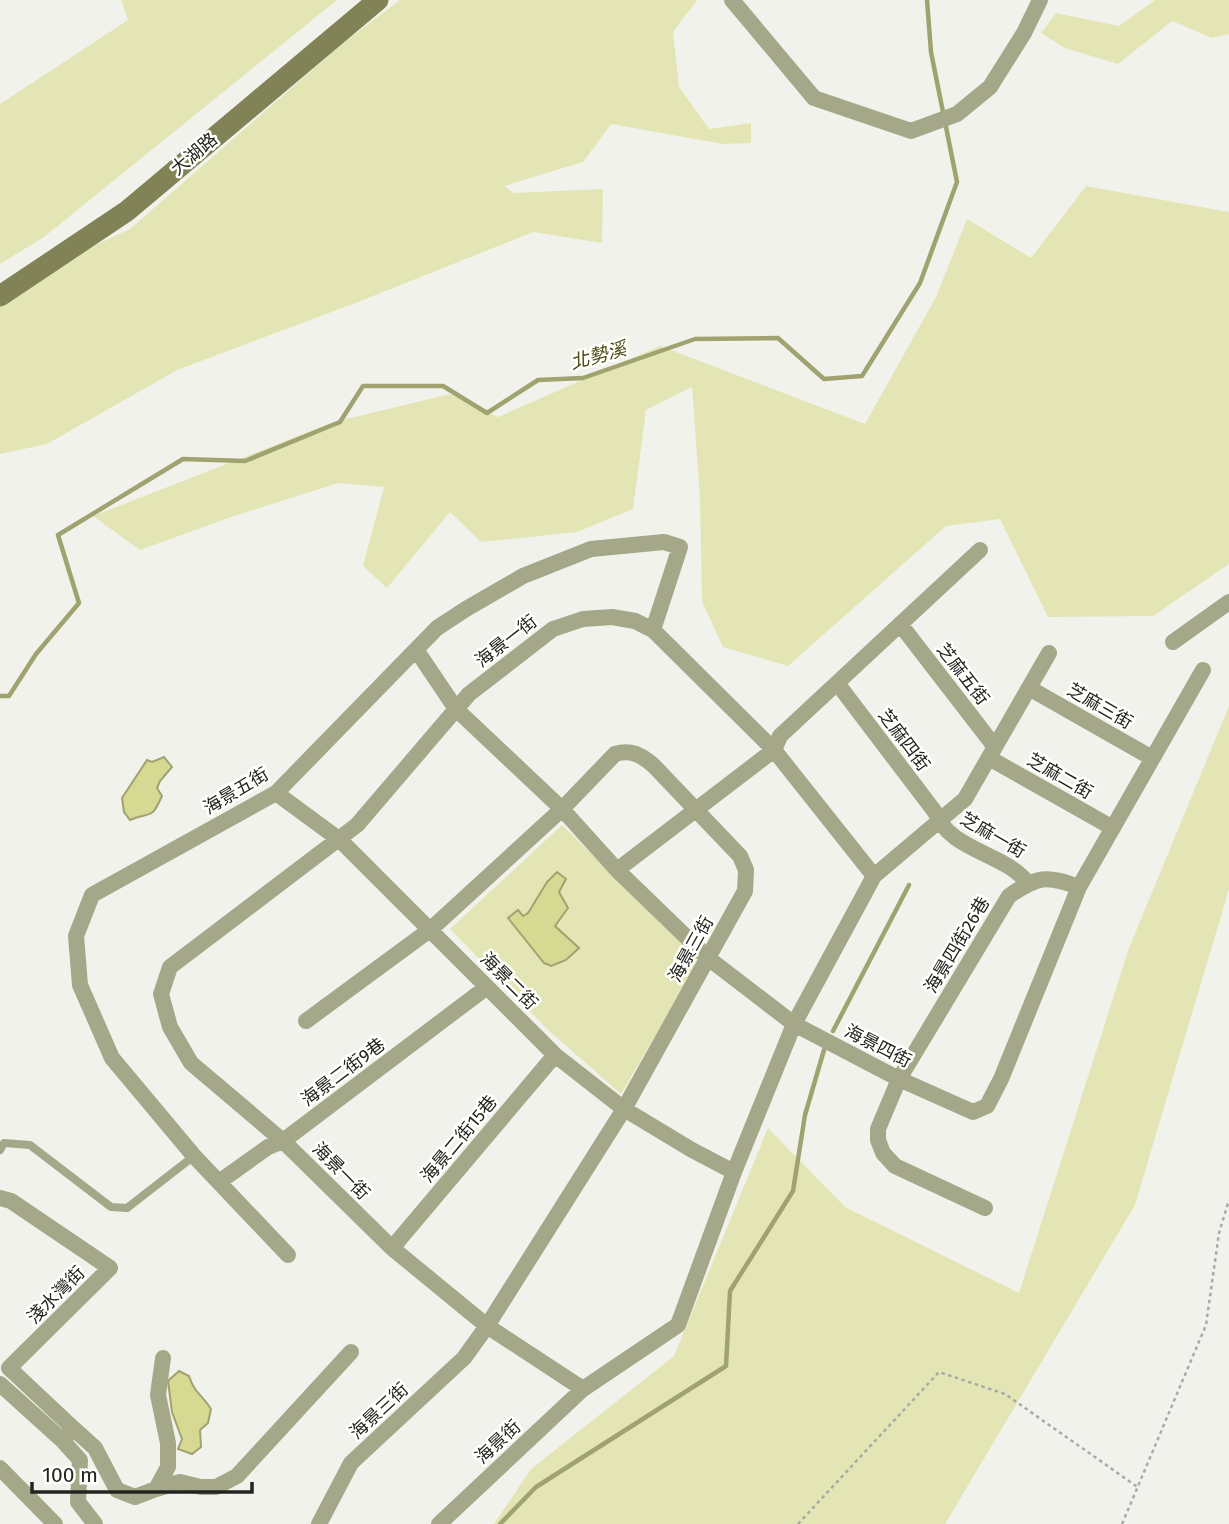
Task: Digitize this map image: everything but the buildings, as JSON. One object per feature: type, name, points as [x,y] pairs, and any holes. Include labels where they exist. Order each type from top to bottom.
[{"type":"street","name":"大湖路","points":[[0,296],[127,211],[378,0]]},
{"type":"street","points":[[732,0],[814,98],[911,131],[953,116],[990,87],[1024,33],[1040,0]]},
{"type":"street","name":"海景五街","points":[[288,1255],[194,1156],[112,1058],[80,985],[76,936],[92,895],[276,793],[437,628],[523,576],[599,547],[664,542],[680,547],[653,631]]},
{"type":"street","points":[[617,870],[774,750],[780,736],[980,551]]},
{"type":"street","points":[[1173,642],[1229,602]]},
{"type":"street","name":"海景一街","points":[[583,1389],[487,1326],[392,1248],[283,1141],[191,1063],[170,1027],[161,994],[170,967],[357,825],[469,694],[553,629],[583,619],[612,617],[635,621],[653,631],[774,750],[874,876]]},
{"type":"street","name":"芝麻五街","points":[[900,624],[992,752]]},
{"type":"street","name":"海景四街","points":[[417,651],[456,709],[562,809],[617,870],[708,958],[794,1024],[899,1079],[973,1111],[987,1106],[1001,1079],[1079,887],[1203,670]]},
{"type":"street","points":[[583,1389],[678,1325],[734,1172],[794,1024],[874,876],[965,799],[1049,653]]},
{"type":"street","name":"芝麻四街","points":[[837,683],[935,812],[938,821]]},
{"type":"street","name":"芝麻三街","points":[[1029,688],[1152,758]]},
{"type":"street","name":"海景三街","points":[[306,1021],[431,929],[562,809],[615,754],[624,751],[641,755],[740,856],[746,870],[745,891],[624,1109],[487,1326],[464,1358],[351,1463],[319,1524]]},
{"type":"street","name":"芝麻二街","points":[[992,752],[1113,828]]},
{"type":"street","name":"海景二街","points":[[276,793],[340,840],[555,1055],[624,1109],[734,1172]]},
{"type":"street","name":"芝麻一街","points":[[938,821],[947,833],[1020,872],[1028,883]]},
{"type":"street","points":[[1028,883],[1044,878],[1079,887]]},
{"type":"street","name":"海景四街26巷","points":[[985,1208],[895,1166],[883,1153],[878,1140],[878,1129],[899,1079],[1009,896],[1028,883]]},
{"type":"street","name":"海景二街9巷","points":[[219,1182],[268,1147],[283,1141],[487,987]]},
{"type":"street","name":"海景二街15巷","points":[[392,1248],[555,1055]]},
{"type":"street","name":"淺水灣街","points":[[0,1198],[11,1201],[110,1268],[9,1368],[68,1435],[80,1460],[78,1502],[95,1524]]},
{"type":"street","points":[[68,1435],[95,1448],[117,1490],[135,1497],[180,1482],[216,1487],[237,1476],[351,1352]]},
{"type":"street","points":[[156,1489],[168,1468],[168,1443],[158,1395],[163,1358]]},
{"type":"street","name":"淺水灣街","points":[[0,1384],[68,1435]]},
{"type":"street","name":"海景街","points":[[439,1524],[583,1389]]},
{"type":"street","points":[[0,1468],[55,1524]]},
{"type":"lane","points":[[0,1150],[4,1143],[30,1145],[111,1207],[127,1208],[194,1156]]},
{"type":"path","points":[[1122,1524],[1206,1325],[1219,1233],[1229,1200]]},
{"type":"path","points":[[798,1524],[939,1372],[1004,1394],[1139,1488]]},
{"type":"shaded area","points":[[121,0],[337,0],[44,237],[0,264],[0,104],[128,20]]},
{"type":"shaded area","points":[[400,0],[697,0],[673,32],[679,87],[709,129],[751,123],[751,143],[723,144],[611,124],[583,162],[504,186],[514,193],[603,189],[602,243],[533,232],[177,370],[47,444],[0,454],[0,300],[70,257],[130,229],[343,43]]},
{"type":"shaded area","points":[[1155,0],[1229,0],[1229,34],[1212,38],[1172,21],[1118,64],[1065,48],[1041,33],[1056,13],[1119,26]]},
{"type":"shaded area","points":[[1086,186],[1229,212],[1229,564],[1153,616],[1048,617],[1000,519],[946,526],[788,666],[723,647],[702,601],[700,499],[692,387],[646,410],[633,509],[577,532],[481,542],[450,512],[387,588],[363,566],[384,487],[338,483],[140,550],[93,516],[334,422],[450,394],[498,417],[660,346],[865,424],[936,297],[967,219],[1031,258]]},
{"type":"shaded area","points":[[1229,706],[1229,889],[1135,1205],[945,1524],[494,1524],[531,1469],[674,1356],[768,1128],[845,1207],[1019,1293],[1129,948]]},
{"type":"shaded area","points":[[164,757],[172,767],[157,788],[162,796],[158,804],[150,814],[130,820],[124,812],[122,798],[147,760],[152,762]]},
{"type":"shaded area","points":[[562,825],[700,960],[621,1094],[547,1029],[450,929]]},
{"type":"shaded area","points":[[557,872],[566,879],[559,892],[568,908],[555,926],[579,948],[566,960],[551,966],[544,963],[508,918],[518,910],[523,916],[528,913],[547,882]]},
{"type":"shaded area","points":[[179,1371],[189,1376],[211,1409],[208,1423],[200,1430],[201,1447],[192,1454],[178,1449],[182,1439],[172,1412],[168,1381]]},
{"type":"waterway","name":"北勢溪","points":[[0,696],[9,696],[36,654],[79,603],[58,535],[183,459],[245,461],[340,422],[363,386],[443,386],[487,413],[538,380],[583,378],[695,339],[778,338],[824,379],[862,376],[920,283],[957,182],[931,52],[927,0]]},
{"type":"waterway","points":[[833,1031],[909,885]]},
{"type":"waterway","points":[[500,1524],[536,1487],[726,1366],[730,1291],[793,1191],[805,1115],[824,1050]]}]
